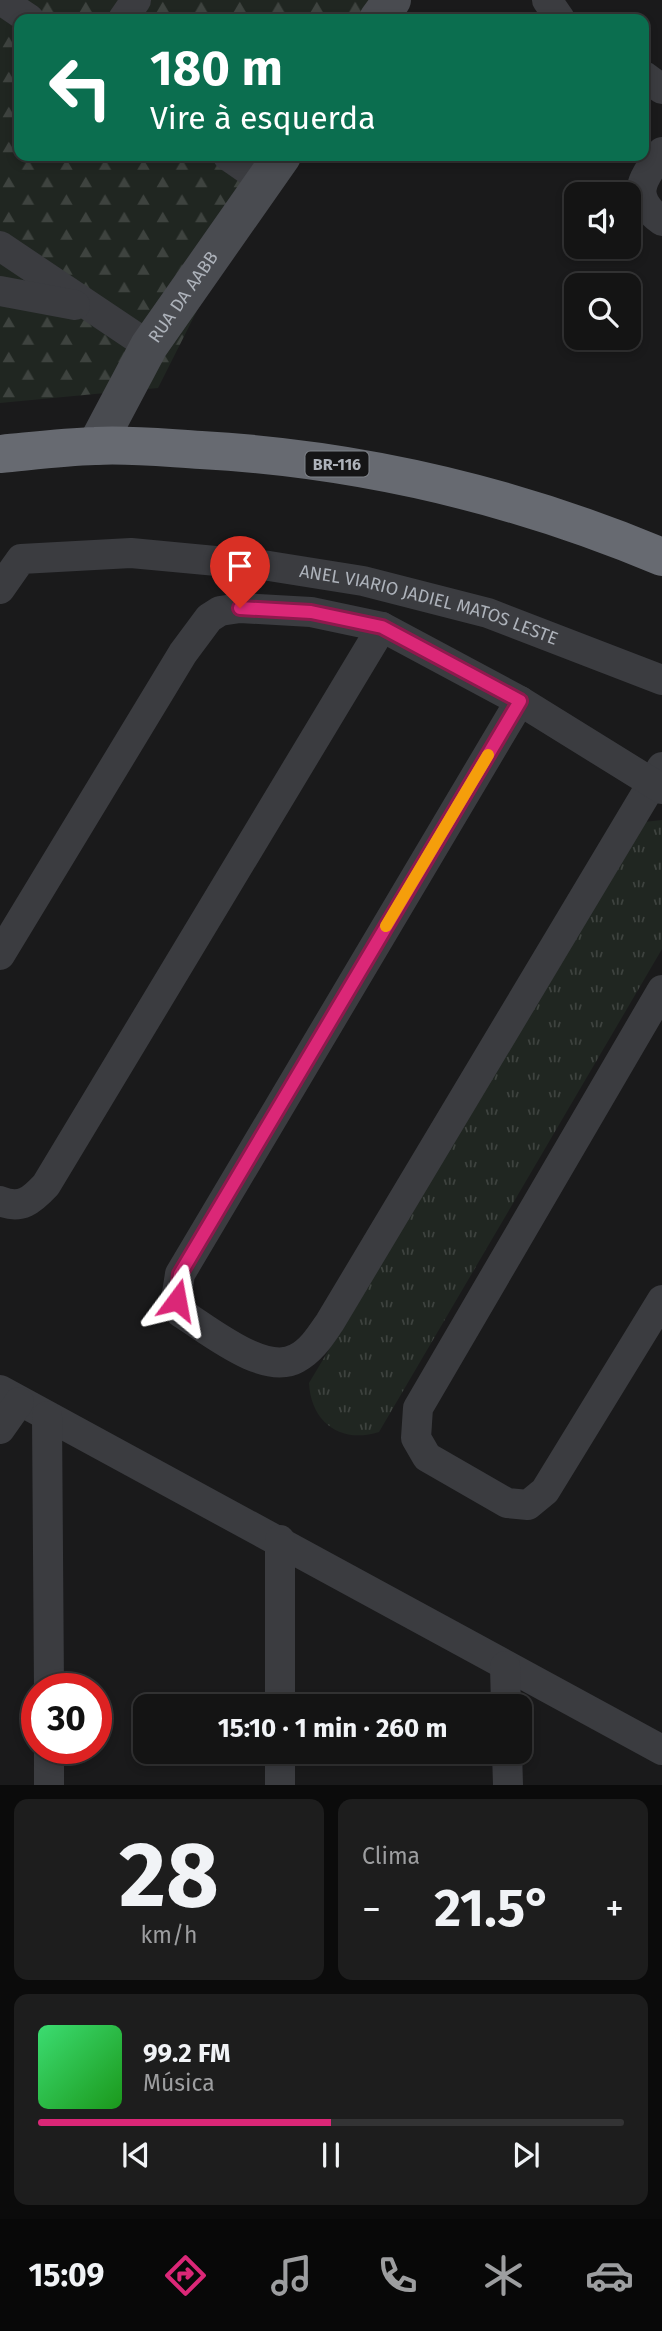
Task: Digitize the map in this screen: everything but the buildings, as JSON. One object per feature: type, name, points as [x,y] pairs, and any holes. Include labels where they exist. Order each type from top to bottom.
[{"type":"highway","name":"BR-116","points":[[0,454],[96,446],[273,454],[407,475],[502,499],[611,536],[662,557]]},
{"type":"street","points":[[1,0],[22,14]]},
{"type":"street","points":[[662,152],[644,177],[641,195],[649,211],[662,221]]},
{"type":"street","points":[[247,161],[273,168]]},
{"type":"street","name":"RUA DA AABB","points":[[96,446],[149,346],[273,168]]},
{"type":"street","points":[[0,246],[149,346]]},
{"type":"street","points":[[0,291],[88,307]]},
{"type":"street","name":"ANEL VIARIO JADIEL MATOS LESTE","points":[[0,589],[21,559],[131,553],[269,566],[362,581],[488,613],[662,680]]},
{"type":"street","points":[[0,955],[183,653],[209,618],[220,611],[240,608],[311,612],[382,627],[520,701],[659,780],[330,1322],[313,1346],[297,1359],[281,1364],[255,1359],[181,1313],[177,1300],[180,1274],[520,701]]},
{"type":"street","points":[[0,1201],[17,1205],[29,1202],[46,1185],[382,627]]},
{"type":"street","points":[[662,990],[418,1408],[416,1438],[427,1457],[507,1503],[528,1505],[536,1501],[662,1300]]},
{"type":"street","points":[[0,1429],[10,1396],[280,1540],[662,1750]]},
{"type":"street","points":[[47,1416],[49,1673]]},
{"type":"street","points":[[280,1540],[280,1694]]},
{"type":"street","points":[[505,1665],[506,1694]]},
{"type":"street","points":[[49,1764],[49,1785]]},
{"type":"street","points":[[280,1764],[280,1785]]},
{"type":"street","points":[[507,1764],[508,1785]]},
{"type":"green space","points":[[0,0],[383,0],[373,14],[14,14],[14,161],[272,161],[158,388],[0,403]]},
{"type":"green space","points":[[662,820],[662,949],[379,1432],[352,1435],[330,1427],[315,1409],[309,1383],[644,822]]},
{"type":"slow traffic","points":[[386,926],[488,755]]},
{"type":"route","points":[[177,1300],[180,1274],[520,701],[382,627],[311,612],[240,608]]}]
